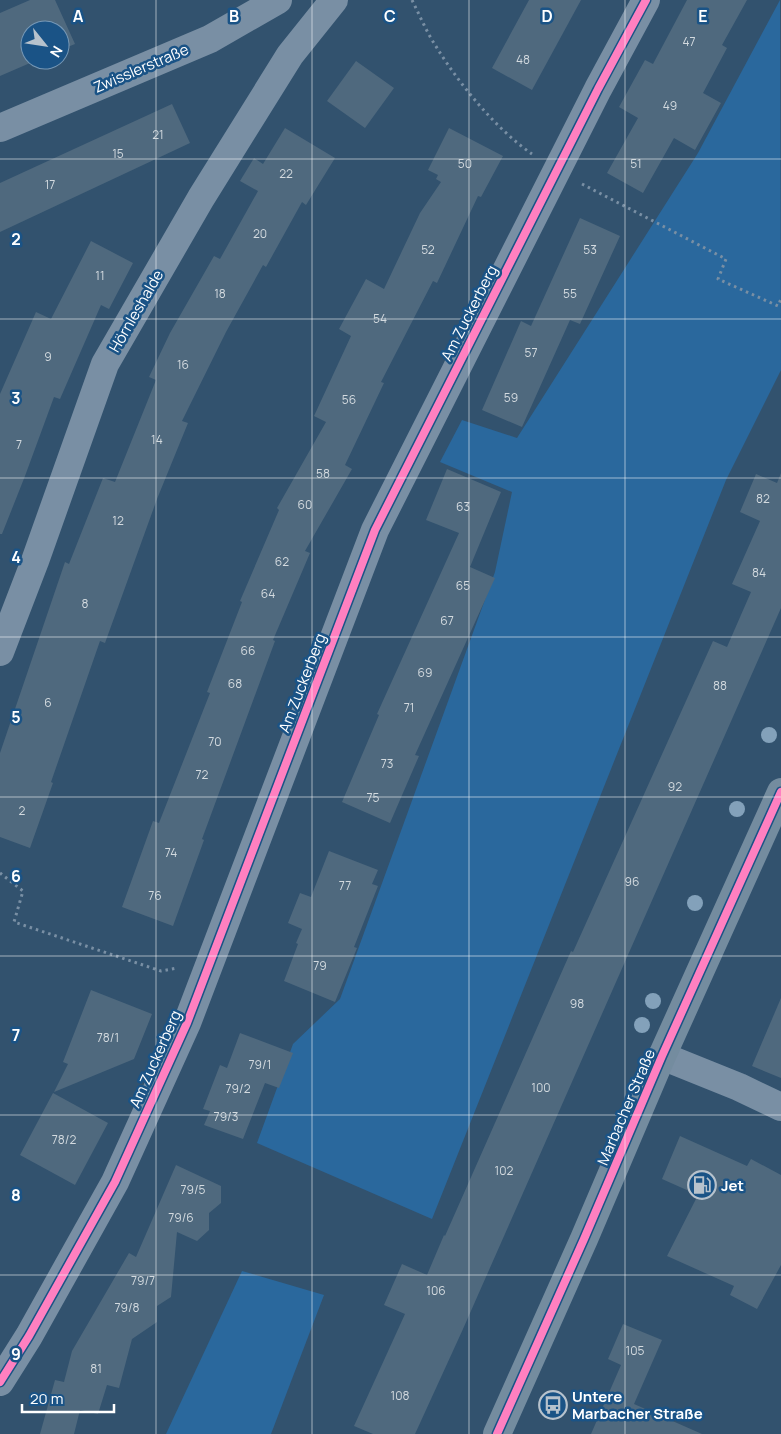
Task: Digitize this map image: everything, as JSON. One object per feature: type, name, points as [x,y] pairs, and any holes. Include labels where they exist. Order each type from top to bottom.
[{"type":"main road","name":"Marbacher Straße","points":[[497,1434],[584,1239],[662,1056],[781,792]]},
{"type":"street","name":"Zwisslerstraße","points":[[0,128],[210,38],[278,0]]},
{"type":"street","name":"Hörnleshalde","points":[[0,652],[35,562],[105,364],[201,198],[290,55],[334,0]]},
{"type":"street","name":"Am Zuckerberg","points":[[0,1382],[29,1336],[115,1182],[186,1023],[375,530],[556,171],[646,0]]},
{"type":"street","points":[[662,1056],[739,1087],[781,1107]]},
{"type":"path","points":[[412,0],[437,48],[474,99],[502,130],[556,171],[726,259],[718,279],[778,306],[781,299]]},
{"type":"path","points":[[0,873],[23,891],[14,922],[161,971],[210,960]]},
{"type":"shaded area","points":[[780,0],[781,370],[726,480],[432,1219],[257,1143],[293,1044],[340,999],[495,572],[512,492],[440,462],[462,420],[517,438],[698,153]]},
{"type":"shaded area","points":[[242,1271],[324,1295],[271,1434],[166,1434]]},
{"type":"building","points":[[30,0],[55,0],[64,20],[20,20],[20,67],[0,76],[0,13]]},
{"type":"building","points":[[529,0],[581,0],[532,90],[492,68]]},
{"type":"building","points":[[687,0],[747,0],[722,45],[727,48],[703,93],[721,103],[695,150],[674,138],[643,193],[607,173],[638,118],[619,107],[645,60],[653,64]]},
{"type":"building","points":[[70,33],[75,44],[70,46]]},
{"type":"building","points":[[356,61],[394,88],[365,128],[327,101]]},
{"type":"building","points":[[172,104],[190,143],[0,232],[0,183]]},
{"type":"building","points":[[285,128],[335,158],[306,205],[302,202],[266,267],[263,265],[226,332],[182,421],[188,423],[157,499],[105,643],[100,641],[30,848],[0,837],[0,753],[65,562],[69,564],[103,478],[115,482],[156,380],[149,377],[170,333],[214,256],[220,259],[258,191],[240,181],[254,158],[263,164]]},
{"type":"building","points":[[449,128],[503,156],[481,197],[478,196],[437,283],[433,281],[381,382],[384,383],[345,465],[352,469],[305,551],[310,553],[273,640],[275,641],[202,839],[204,840],[173,926],[122,907],[153,821],[159,823],[210,693],[207,692],[242,602],[240,601],[279,510],[277,508],[326,422],[314,416],[351,336],[339,329],[366,279],[384,289],[420,213],[441,182],[436,179],[438,175],[428,170]]},
{"type":"building","points":[[580,218],[620,236],[580,324],[570,320],[522,427],[482,410],[521,321],[531,326]]},
{"type":"building","points":[[91,241],[133,263],[109,309],[101,305],[60,399],[54,397],[25,476],[2,534],[0,534],[0,394],[36,312],[51,319]]},
{"type":"building","points":[[447,469],[501,492],[470,567],[495,578],[415,755],[419,756],[390,823],[342,802],[379,715],[377,714],[459,533],[426,520]]},
{"type":"building","points":[[781,473],[781,608],[463,1329],[415,1434],[373,1434],[354,1426],[405,1314],[384,1305],[402,1264],[427,1275],[571,951],[573,952],[713,641],[727,647],[751,592],[732,584],[760,521],[740,512],[756,474],[777,483]]},
{"type":"building","points":[[329,851],[378,870],[372,884],[378,886],[354,947],[357,948],[335,1002],[284,981],[302,929],[288,923],[300,893],[311,897]]},
{"type":"building","points":[[91,990],[152,1014],[134,1059],[54,1092],[68,1064],[63,1062]]},
{"type":"building","points":[[781,998],[781,1078],[752,1066]]},
{"type":"building","points":[[240,1033],[293,1053],[279,1088],[265,1083],[243,1139],[204,1125],[210,1111],[203,1109],[220,1065],[227,1068]]},
{"type":"building","points":[[53,1093],[108,1123],[75,1185],[20,1155]]},
{"type":"building","points":[[680,1136],[747,1166],[751,1159],[781,1175],[781,1265],[757,1309],[730,1295],[734,1286],[667,1256],[698,1195],[662,1179]]},
{"type":"building","points":[[176,1165],[221,1186],[221,1203],[209,1213],[209,1230],[197,1241],[177,1232],[171,1297],[157,1306],[157,1322],[132,1339],[119,1388],[107,1385],[98,1414],[80,1410],[74,1434],[40,1434],[55,1380],[64,1382],[72,1351],[129,1253],[136,1257]]},
{"type":"building","points":[[623,1324],[662,1340],[634,1404],[702,1434],[591,1434],[621,1365],[608,1359]]},
{"type":"cycle path","points":[[0,1382],[29,1336],[115,1182],[187,1023],[375,530],[598,89],[646,0]]},
{"type":"cycle path","points":[[497,1434],[584,1239],[662,1056],[781,792]]},
{"type":"place","name":"Jet","points":[[702,1185]]},
{"type":"place","name":"Untere Marbacher Straße","points":[[553,1405]]}]
